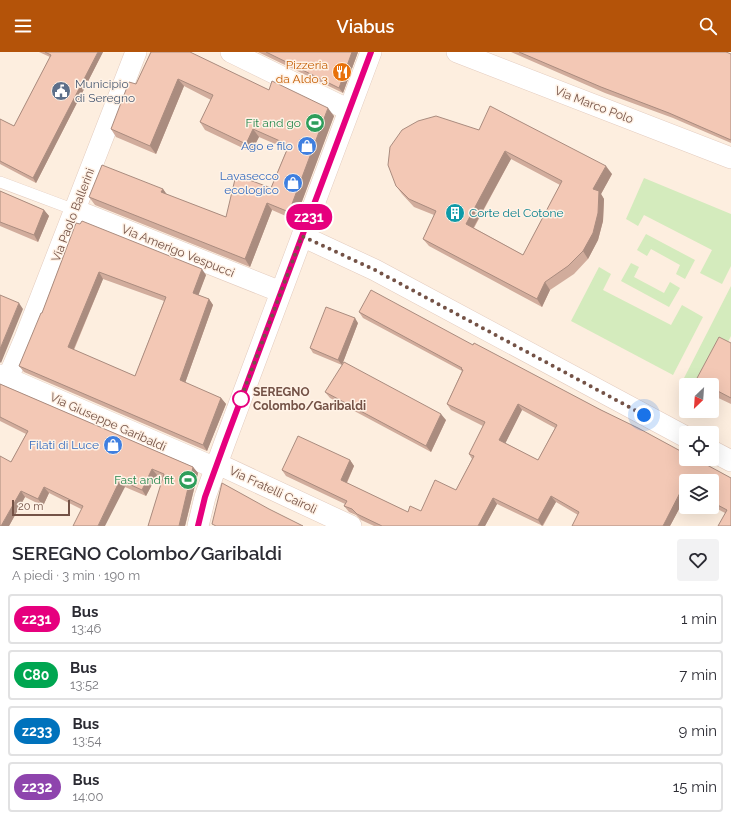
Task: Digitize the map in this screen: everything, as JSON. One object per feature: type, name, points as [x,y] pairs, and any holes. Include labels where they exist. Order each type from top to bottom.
[{"type":"street","name":"Via Paolo Ballerini","points":[[4,376],[25,338],[136,52]]},
{"type":"street","points":[[231,52],[349,110]]},
{"type":"street","points":[[198,526],[205,497],[371,52]]},
{"type":"street","name":"Via Marco Polo","points":[[457,52],[731,158]]},
{"type":"street","name":"Via Amerigo Vespucci","points":[[75,210],[281,292]]},
{"type":"street","points":[[302,236],[375,270],[679,433]]},
{"type":"street","name":"Via Giuseppe Garibaldi","points":[[4,376],[206,464],[218,464]]},
{"type":"street","points":[[719,455],[731,461]]},
{"type":"street","name":"Via Fratelli Cairoli","points":[[218,464],[351,526]]},
{"type":"lane","points":[[0,182],[75,210]]},
{"type":"green space","points":[[644,178],[731,214],[731,266],[722,284],[700,273],[712,250],[644,215],[638,226],[626,219]]},
{"type":"green space","points":[[646,234],[695,260],[685,279],[676,274],[680,265],[651,249],[647,256],[637,250]]},
{"type":"green space","points":[[631,263],[639,267],[634,277],[664,293],[670,282],[680,288],[669,307],[621,281]]},
{"type":"green space","points":[[599,267],[611,274],[603,290],[671,325],[682,305],[703,317],[673,375],[571,321]]},
{"type":"green space","points":[[731,286],[731,336],[710,378],[684,378]]},
{"type":"building","name":"Municipio di Seregno","points":[[45,52],[98,52],[33,178],[0,161],[0,119],[14,126],[51,55]]},
{"type":"building","points":[[151,52],[190,52],[269,90],[272,81],[328,108],[289,212],[267,203],[245,259],[89,197],[102,165],[163,189],[161,192],[226,217],[236,175],[271,188],[289,145],[253,129],[246,144],[200,122],[213,95],[178,79],[150,146],[111,129],[129,82],[136,84]]},
{"type":"building","points":[[266,52],[352,52],[339,88]]},
{"type":"building","points":[[519,52],[726,52],[731,54],[731,140],[669,113],[601,87]]},
{"type":"building","name":"Corte del Cotone","points":[[490,106],[606,166],[593,189],[599,191],[598,213],[593,233],[583,251],[568,266],[545,282],[537,299],[423,239],[436,211],[409,199],[396,186],[388,165],[390,147],[402,130],[418,121],[436,116],[479,130]],"holes":[[[505,151],[562,181],[523,255],[466,224]]]},
{"type":"building","points":[[0,191],[44,210],[34,235],[0,222]]},
{"type":"building","points":[[82,221],[202,269],[193,293],[209,299],[180,380],[221,398],[203,445],[19,366],[42,313],[76,223],[80,224]],"holes":[[[99,272],[166,297],[135,376],[68,347]]]},
{"type":"building","points":[[371,290],[473,345],[474,343],[679,450],[679,466],[709,466],[731,478],[731,526],[718,526],[727,510],[719,506],[719,474],[679,474],[679,495],[663,526],[572,526],[579,512],[551,496],[538,520],[493,498],[478,526],[382,526],[344,506],[347,501],[282,470],[298,436],[350,460],[341,480],[408,512],[410,506],[421,511],[435,480],[456,490],[474,456],[469,454],[485,422],[447,404],[463,370],[461,369],[462,368],[359,312]],"holes":[[[518,404],[557,425],[538,460],[499,440]]]},
{"type":"building","points":[[0,295],[19,303],[0,349]]},
{"type":"building","points":[[326,307],[355,318],[338,360],[310,348]]},
{"type":"building","points":[[719,337],[731,343],[731,398],[719,392],[719,378],[697,378]]},
{"type":"building","points":[[344,362],[441,414],[426,446],[325,392]]},
{"type":"building","points":[[0,384],[193,467],[179,526],[148,526],[164,474],[152,469],[142,490],[120,480],[98,526],[73,526],[83,506],[44,487],[38,499],[21,491],[0,526],[0,456],[11,462],[28,431],[0,417]]},
{"type":"building","points":[[222,483],[303,526],[216,526],[212,524]]},
{"type":"bus line","name":"z231","points":[[198,526],[205,497],[225,442],[371,52]]},
{"type":"place","name":"Pizzeria da Aldo 3","points":[[342,72]]},
{"type":"place","name":"Municipio di Seregno","points":[[61,91]]},
{"type":"place","name":"Fit and go","points":[[315,123]]},
{"type":"place","name":"Ago e filo","points":[[307,146]]},
{"type":"place","name":"Lavasecco ecologico","points":[[293,183]]},
{"type":"place","name":"Corte del Cotone","points":[[455,213]]},
{"type":"place","name":"SEREGNO Colombo/Garibaldi","points":[[241,399]]},
{"type":"place","name":"Filati di Luce","points":[[113,445]]},
{"type":"place","name":"Fast and fit","points":[[188,480]]},
{"type":"route","points":[[241,399],[240,401],[302,236],[375,270],[644,415]]}]
